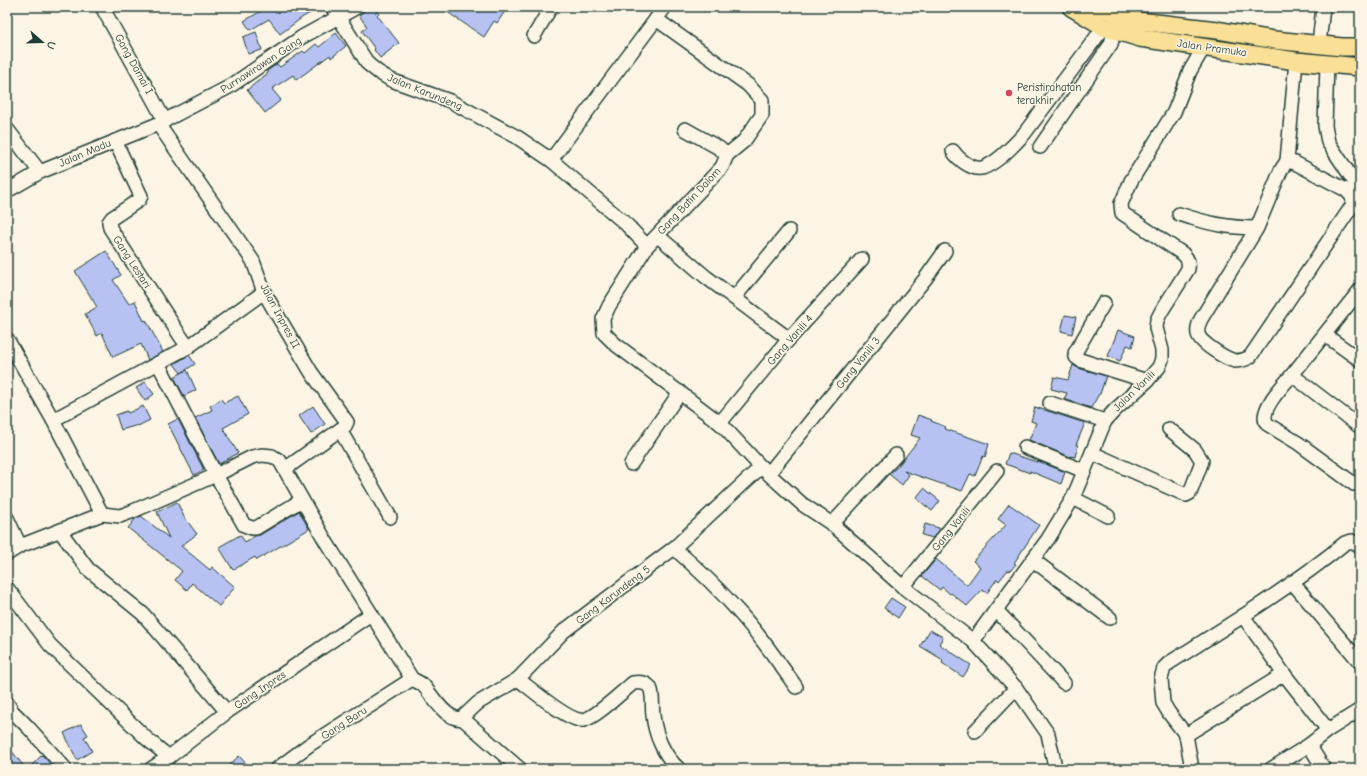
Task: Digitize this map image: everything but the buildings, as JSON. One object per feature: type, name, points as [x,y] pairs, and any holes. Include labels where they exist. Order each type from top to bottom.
[{"type":"main road","name":"Jalan Pramuka","points":[[1071,7],[1109,29],[1140,38],[1296,61],[1360,67]]},
{"type":"main road","name":"Jalan Pramuka","points":[[1101,7],[1118,15],[1139,21],[1217,30],[1274,40],[1342,47],[1360,47]]},
{"type":"street","name":"Gang Damai I","points":[[102,7],[162,122]]},
{"type":"street","name":"Purnawirawan Gang","points":[[162,122],[229,87],[302,38],[334,12],[357,7]]},
{"type":"street","points":[[534,36],[551,7]]},
{"type":"street","points":[[551,160],[665,7]]},
{"type":"street","points":[[1319,44],[1323,7]]},
{"type":"street","name":"Jalan Karundeng","points":[[334,12],[368,64],[378,72],[390,80],[450,101],[517,137],[551,160],[626,224],[647,246]]},
{"type":"street","points":[[656,19],[748,85],[762,100],[762,115],[744,141],[727,155]]},
{"type":"street","points":[[1040,146],[1111,44],[1109,29]]},
{"type":"street","points":[[953,151],[963,162],[972,166],[982,168],[993,162],[1024,134],[1109,29]]},
{"type":"street","name":"Jalan Vanili","points":[[973,641],[1048,539],[1073,498],[1105,421],[1147,381],[1159,367],[1162,359],[1162,350],[1156,328],[1157,320],[1188,269],[1189,264],[1187,258],[1183,254],[1122,213],[1122,204],[1131,181],[1174,112],[1190,70],[1204,48]]},
{"type":"street","points":[[1287,161],[1295,163],[1346,190],[1352,196],[1352,206],[1250,356],[1243,360],[1232,360],[1217,352],[1199,338],[1197,333],[1198,328],[1201,319],[1257,228],[1281,170],[1287,161],[1296,61]]},
{"type":"street","points":[[1327,64],[1325,126],[1328,142],[1360,190]]},
{"type":"street","name":"Jalan Madu","points":[[7,191],[40,172],[162,122]]},
{"type":"street","name":"Jalan Inpres II","points":[[162,122],[254,261],[264,292],[311,372],[346,420],[347,423],[340,430]]},
{"type":"street","points":[[7,129],[40,172]]},
{"type":"street","name":"Gang Batin Dalom","points":[[685,129],[720,148],[727,155],[722,167],[647,246],[609,306],[603,319],[604,333],[615,344],[720,423],[765,470],[802,504],[832,524],[903,587],[973,641],[1016,688],[1048,734],[1054,762]]},
{"type":"street","name":"Gang Lestari","points":[[115,141],[141,196],[139,200],[112,218],[109,222],[110,228],[188,347]]},
{"type":"street","points":[[1179,214],[1208,223],[1244,228],[1257,228]]},
{"type":"street","points":[[734,298],[790,231]]},
{"type":"street","points":[[658,236],[706,277],[789,339]]},
{"type":"street","name":"Gang Vanili 3","points":[[765,470],[925,279],[945,251]]},
{"type":"street","name":"Gang Vanili 4","points":[[720,423],[789,339],[862,259]]},
{"type":"street","points":[[1354,484],[1298,443],[1267,424],[1264,413],[1280,388],[1325,335],[1360,290]]},
{"type":"street","points":[[53,420],[188,347],[264,292]]},
{"type":"street","points":[[1104,303],[1075,353],[1076,357],[1080,360],[1147,381]]},
{"type":"street","points":[[1325,335],[1360,360]]},
{"type":"street","points":[[7,339],[53,420],[102,514]]},
{"type":"street","points":[[158,363],[216,475],[244,525],[256,528],[302,500]]},
{"type":"street","points":[[1292,375],[1360,427]]},
{"type":"street","points":[[632,464],[680,392]]},
{"type":"street","points":[[1050,403],[1105,421]]},
{"type":"street","points":[[1092,453],[1186,495],[1190,493],[1202,462],[1195,450],[1169,429]]},
{"type":"street","points":[[285,469],[340,430],[390,517]]},
{"type":"street","points":[[1025,447],[1084,471]]},
{"type":"street","points":[[7,554],[20,546],[102,514],[124,515],[216,475],[252,457],[262,455],[272,456],[280,461],[325,540],[412,678],[421,684],[449,716],[457,719],[462,718],[520,769]]},
{"type":"street","points":[[832,524],[896,455]]},
{"type":"street","name":"Gang Karundeng 5","points":[[462,718],[478,703],[518,679],[564,631],[674,548],[765,470]]},
{"type":"street","name":"Gang Vanili","points":[[903,587],[997,471]]},
{"type":"street","points":[[1073,498],[1108,516]]},
{"type":"street","points":[[7,518],[20,546]]},
{"type":"street","points":[[60,531],[88,569],[143,614],[227,712]]},
{"type":"street","points":[[1192,769],[1186,735],[1168,713],[1163,703],[1161,679],[1164,668],[1169,663],[1243,616],[1345,543],[1352,541],[1360,546]]},
{"type":"street","points":[[674,548],[706,576],[739,612],[796,687]]},
{"type":"street","points":[[1033,560],[1110,618]]},
{"type":"street","points":[[1292,582],[1360,662]]},
{"type":"street","points":[[7,588],[50,645],[120,713],[169,757]]},
{"type":"street","points":[[996,610],[1064,683]]},
{"type":"street","name":"Gang Inpres","points":[[151,769],[227,712],[371,614]]},
{"type":"street","points":[[1243,616],[1284,674],[1328,730]]},
{"type":"street","points":[[1186,735],[1284,674]]},
{"type":"street","name":"Gang Baru","points":[[277,769],[309,745],[412,678]]},
{"type":"street","points":[[518,679],[568,717],[580,720],[585,720],[597,713],[633,683],[640,682],[645,684],[651,690],[654,721],[661,745],[671,762],[679,769]]},
{"type":"street","points":[[975,731],[1016,688]]},
{"type":"street","points":[[7,703],[12,711],[64,767],[63,769]]},
{"type":"street","points":[[1271,769],[1360,710]]},
{"type":"street","points":[[1309,745],[1324,769]]},
{"type":"place","name":"Peristirahatan terakhir","points":[[1009,93]]}]
